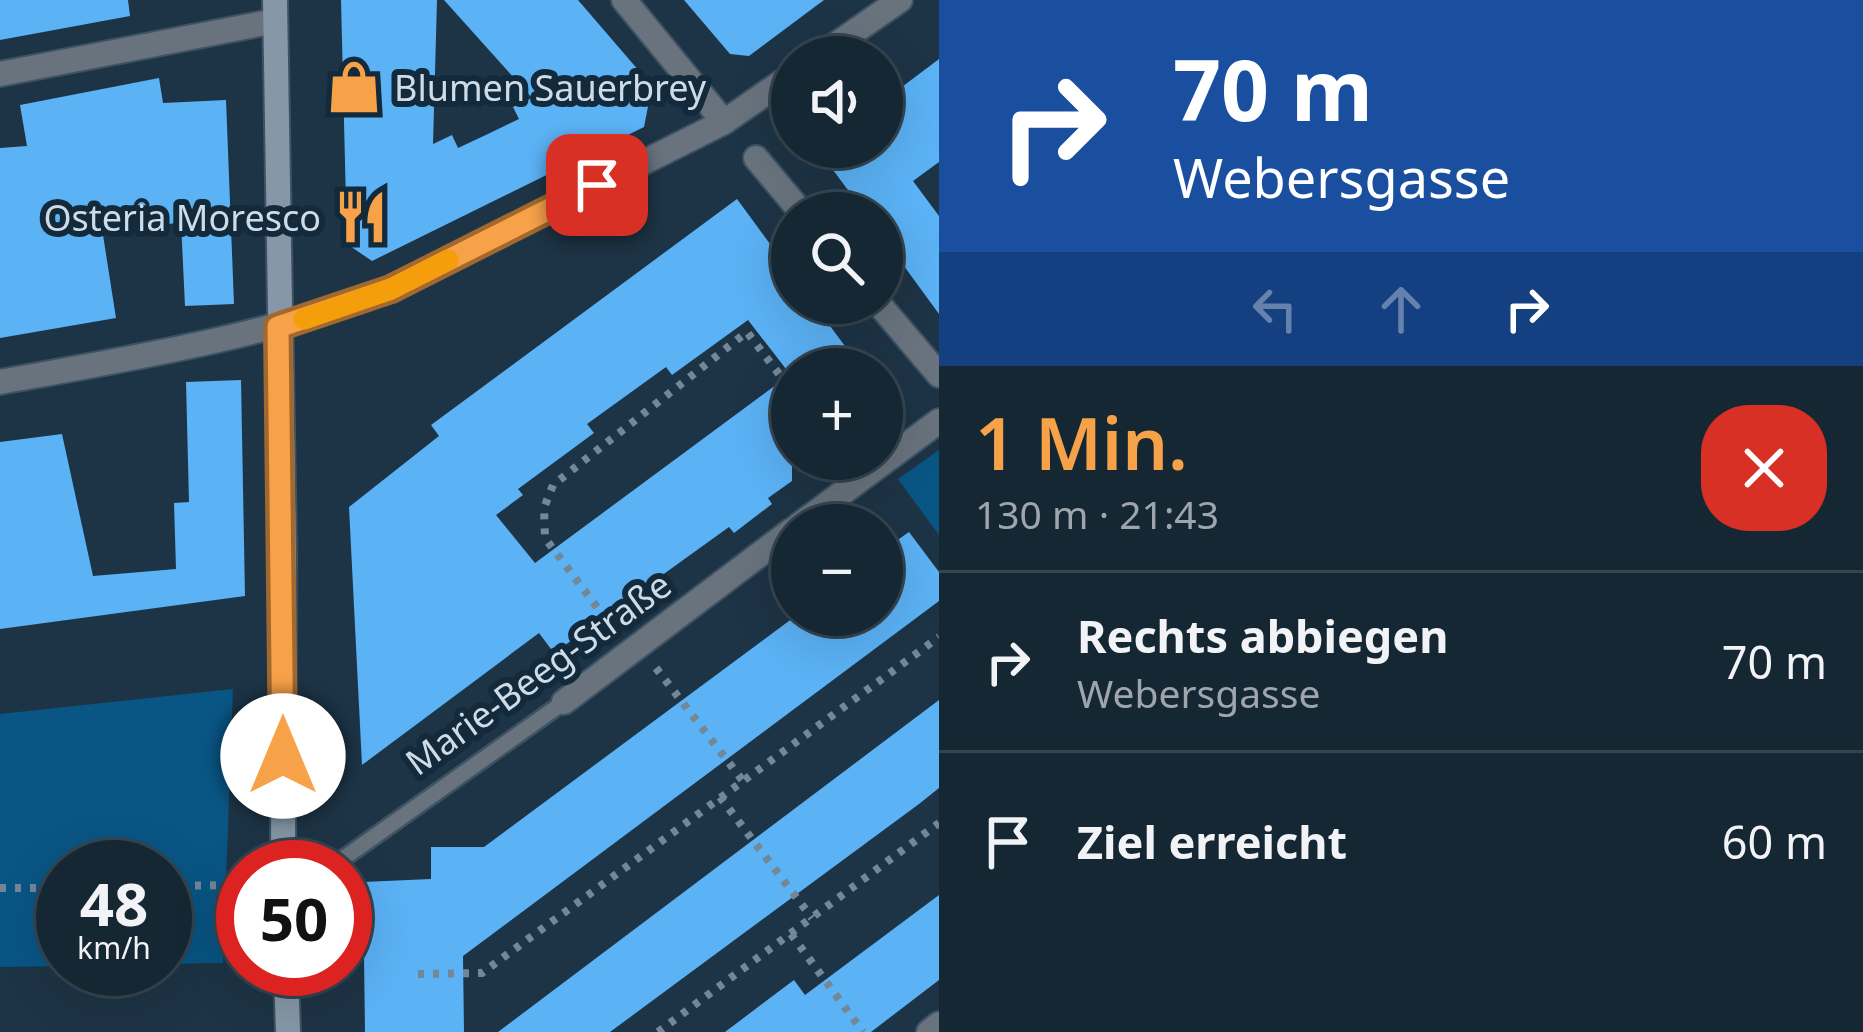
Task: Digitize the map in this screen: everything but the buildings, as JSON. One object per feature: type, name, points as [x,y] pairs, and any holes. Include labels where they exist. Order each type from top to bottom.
[{"type":"main road","points":[[275,11],[284,552],[283,840]]},
{"type":"main road","points":[[287,996],[288,1032]]},
{"type":"street","points":[[624,0],[724,122]]},
{"type":"street","points":[[849,36],[901,0]]},
{"type":"street","points":[[0,74],[275,11]]},
{"type":"street","points":[[0,382],[278,327],[391,289],[724,122],[771,90]]},
{"type":"street","points":[[756,158],[784,192]]},
{"type":"street","points":[[896,324],[939,375]]},
{"type":"street","name":"Marie-Beeg-Straße","points":[[827,504],[939,421]]},
{"type":"street","name":"Marie-Beeg-Straße","points":[[564,702],[771,546]]},
{"type":"street","points":[[929,1032],[939,1024]]},
{"type":"lane","name":"Marie-Beeg-Straße","points":[[369,840],[564,702]]},
{"type":"path","points":[[743,781],[544,538],[548,494],[560,475],[747,332],[771,364]]},
{"type":"path","points":[[418,974],[482,973],[939,637]]},
{"type":"path","points":[[720,797],[812,918]]},
{"type":"path","points":[[658,1032],[939,824]]},
{"type":"path","points":[[0,889],[36,888]]},
{"type":"path","points":[[791,934],[862,1032]]},
{"type":"shaded area","points":[[939,450],[939,535],[899,480]]},
{"type":"shaded area","points":[[233,689],[227,840],[216,840],[216,963],[192,964],[192,840],[36,840],[36,966],[0,967],[0,714]]},
{"type":"slow traffic","points":[[304,319],[391,289],[448,260]]},
{"type":"place","name":"Blumen Sauerbrey","points":[[354,87]]},
{"type":"place","name":"Osteria Moresco","points":[[361,217]]},
{"type":"route","points":[[283,756],[278,327],[391,289],[597,185]]}]
